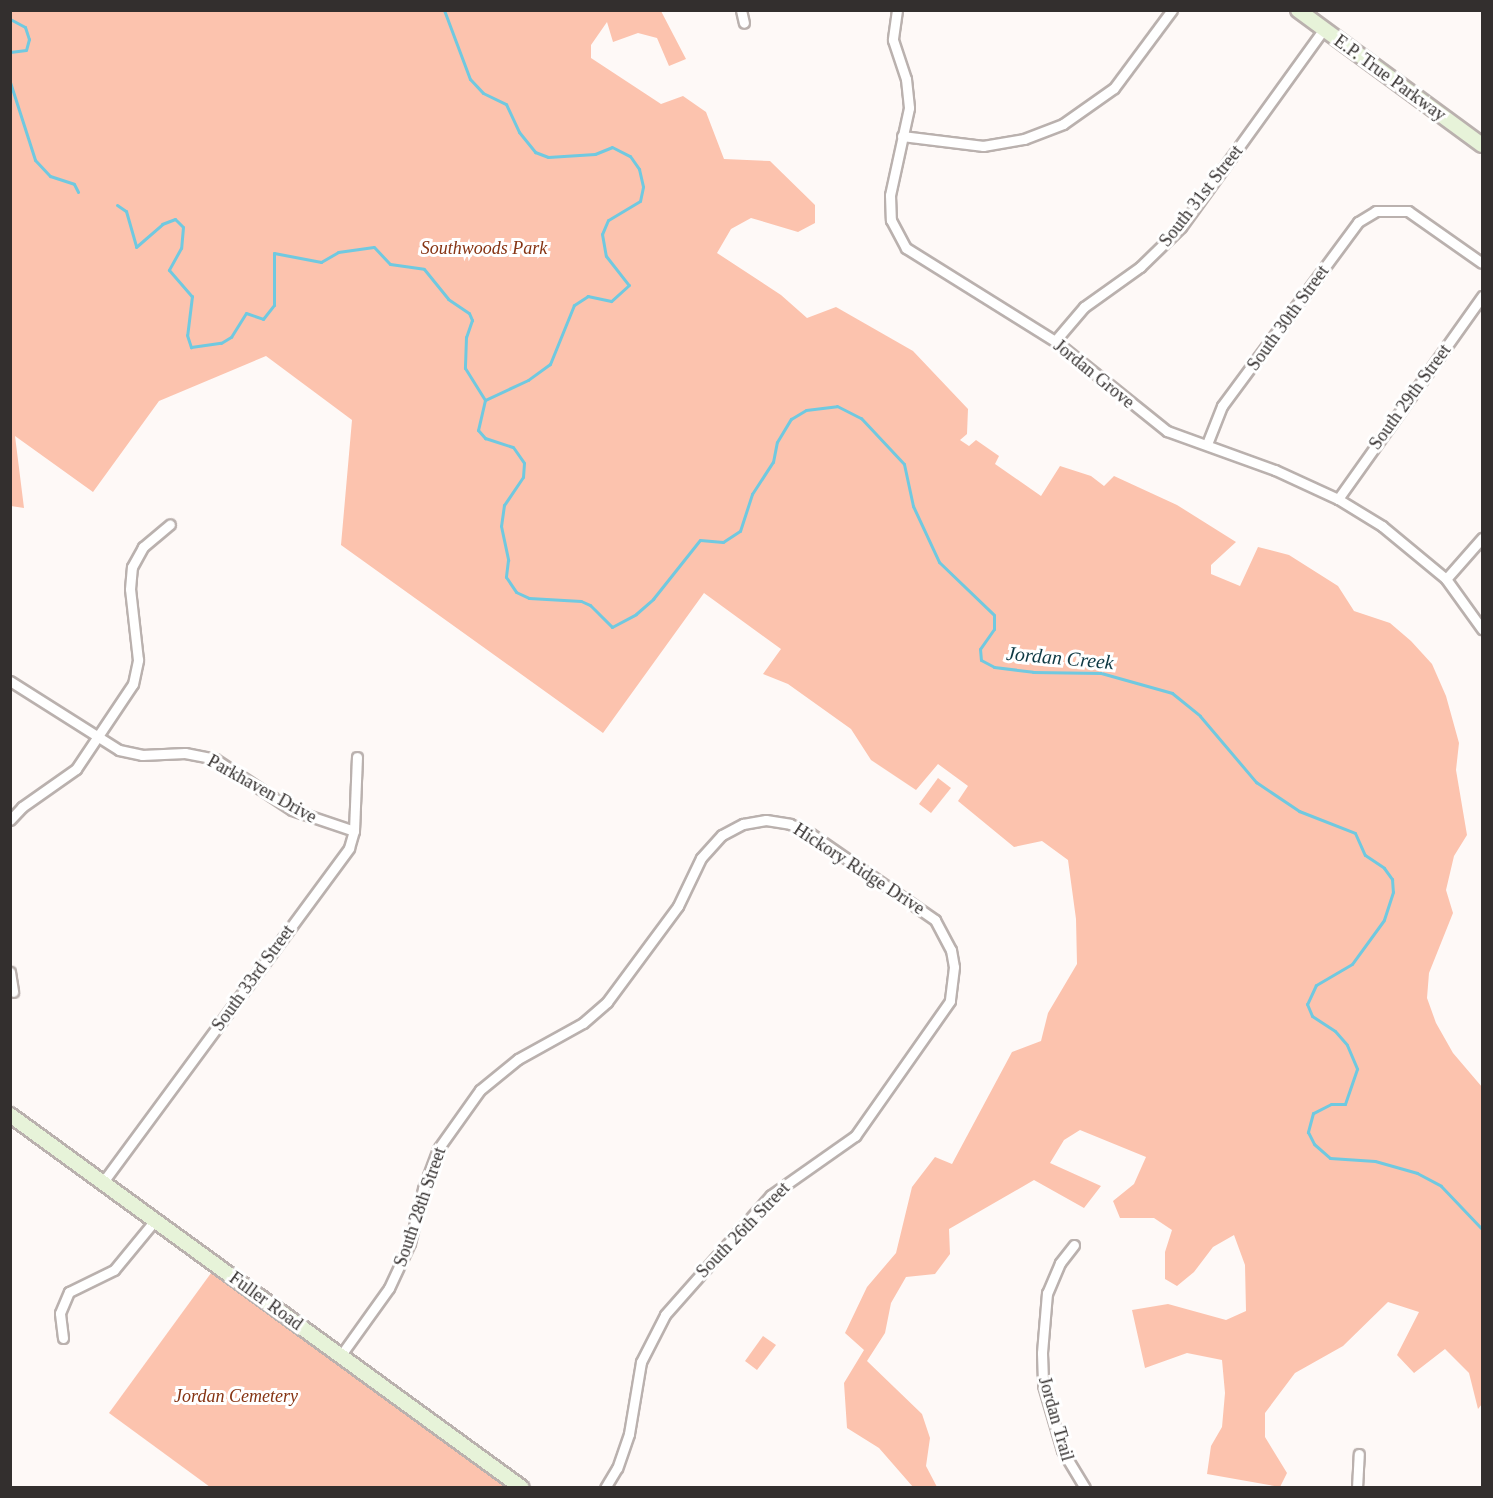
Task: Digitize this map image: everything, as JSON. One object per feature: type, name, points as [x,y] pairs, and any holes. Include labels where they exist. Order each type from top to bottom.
[{"type":"street","points":[[741,10],[744,23]]},
{"type":"street","name":"Jordan Grove","points":[[897,10],[893,40],[909,93],[890,195],[891,220],[899,238],[917,257],[1002,305],[1055,341],[1167,431],[1207,444],[1338,499],[1382,526],[1446,579],[1482,629]]},
{"type":"street","points":[[902,136],[983,146],[1024,139],[1064,124],[1114,88],[1172,10]]},
{"type":"street","name":"E.P. True Parkway","points":[[1298,10],[1482,145]]},
{"type":"street","name":"South 31st Street","points":[[1055,341],[1084,307],[1140,267],[1181,227],[1324,29]]},
{"type":"street","name":"South 30th Street","points":[[1207,444],[1222,406],[1352,230],[1376,211],[1408,211],[1482,263]]},
{"type":"street","name":"South 29th Street","points":[[1338,499],[1482,296]]},
{"type":"street","points":[[10,820],[22,807],[76,769],[127,695],[137,672],[132,567],[143,547],[170,524]]},
{"type":"street","points":[[1446,579],[1482,538]]},
{"type":"street","name":"Parkhaven Drive","points":[[10,681],[98,737],[130,753],[185,753],[214,759],[292,810],[354,831]]},
{"type":"street","name":"South 33rd Street","points":[[103,1182],[349,848],[354,831],[357,757]]},
{"type":"street","name":"Hickory Ridge Drive","points":[[722,835],[743,824],[766,820],[790,824],[811,834],[935,920],[951,950],[954,978]]},
{"type":"street","name":"South 28th Street","points":[[341,1355],[399,1268],[428,1172],[464,1108],[511,1064],[583,1023],[607,1002],[672,914],[701,858],[722,835]]},
{"type":"street","points":[[10,972],[13,992]]},
{"type":"street","name":"South 26th Street","points":[[606,1488],[618,1468],[629,1434],[641,1362],[665,1315],[771,1195],[855,1136],[942,1017],[954,978]]},
{"type":"street","name":"Fuller Road","points":[[10,1115],[522,1488]]},
{"type":"street","points":[[63,1338],[60,1313],[69,1292],[114,1270],[155,1220]]},
{"type":"street","name":"Jordan Trail","points":[[1074,1245],[1051,1283],[1041,1353],[1043,1385],[1062,1450],[1085,1488]]},
{"type":"street","points":[[1357,1488],[1359,1454]]},
{"type":"green space","name":"Southwoods Park","points":[[10,11],[661,11],[686,59],[669,66],[657,38],[638,33],[613,42],[607,22],[591,45],[591,58],[661,104],[683,96],[706,112],[724,159],[770,161],[815,205],[815,223],[798,232],[751,218],[731,229],[717,253],[781,295],[807,318],[836,307],[913,351],[968,409],[967,434],[960,440],[969,446],[976,440],[999,456],[995,464],[1041,496],[1060,466],[1091,476],[1104,486],[1114,476],[1177,505],[1236,542],[1211,565],[1211,574],[1240,586],[1258,547],[1289,555],[1338,586],[1354,611],[1390,623],[1411,641],[1432,664],[1446,696],[1459,743],[1456,770],[1467,835],[1454,856],[1446,890],[1453,913],[1429,973],[1427,998],[1436,1023],[1453,1053],[1482,1087],[1482,1404],[1478,1409],[1469,1373],[1445,1349],[1414,1373],[1397,1355],[1419,1312],[1388,1302],[1343,1346],[1295,1373],[1265,1413],[1265,1437],[1287,1473],[1280,1487],[1207,1474],[1211,1446],[1222,1427],[1225,1393],[1222,1360],[1187,1353],[1145,1368],[1132,1310],[1168,1304],[1226,1320],[1246,1311],[1245,1265],[1234,1235],[1213,1247],[1194,1272],[1177,1286],[1165,1279],[1165,1252],[1172,1230],[1154,1218],[1120,1218],[1113,1201],[1134,1184],[1146,1157],[1080,1130],[1064,1140],[1050,1163],[1101,1186],[1084,1208],[1034,1180],[949,1229],[950,1254],[935,1274],[906,1277],[891,1303],[885,1333],[867,1361],[922,1414],[930,1438],[926,1466],[937,1487],[913,1487],[879,1448],[847,1428],[844,1383],[864,1350],[845,1333],[867,1287],[896,1253],[912,1187],[935,1157],[952,1164],[1012,1052],[1041,1041],[1048,1013],[1077,964],[1076,919],[1068,860],[1042,841],[1014,847],[958,801],[968,786],[938,764],[916,790],[871,760],[851,729],[788,684],[763,674],[781,649],[704,593],[603,733],[341,545],[352,420],[266,356],[159,401],[93,492],[15,436],[24,508],[11,506]]},
{"type":"green space","points":[[938,778],[951,788],[931,813],[919,804]]},
{"type":"green space","name":"Jordan Cemetery","points":[[214,1269],[509,1484],[507,1488],[210,1487],[109,1413]]},
{"type":"green space","points":[[763,1336],[776,1345],[757,1370],[745,1361]]},
{"type":"waterway","name":"Jordan Creek","points":[[444,10],[470,79],[483,93],[506,104],[519,132],[535,152],[548,157],[595,154],[612,147],[630,156],[639,169],[643,187],[640,201],[608,220],[602,234],[606,256],[629,285],[611,301],[588,296],[574,305],[550,364],[528,380],[485,400]]},
{"type":"waterway","points":[[10,19],[25,27],[29,39],[26,50],[10,52]]},
{"type":"waterway","points":[[10,82],[35,160],[50,176],[74,184],[78,192]]},
{"type":"waterway","points":[[117,205],[126,211],[136,247],[162,224],[175,219],[183,227],[181,248],[169,270],[192,296],[187,335],[191,347],[221,343],[231,337],[246,313],[263,319],[274,305],[274,253],[321,262],[338,252],[374,247],[390,264],[424,269],[448,299],[469,313],[472,320],[466,337],[465,368],[485,400]]},
{"type":"waterway","name":"Jordan Creek","points":[[485,400],[478,430],[485,438],[513,447],[524,463],[523,477],[504,505],[501,526],[508,560],[506,577],[516,592],[529,598],[581,601],[590,605],[612,627],[636,614],[653,599],[700,540],[723,542],[740,531],[752,494],[773,462],[777,442],[791,419],[806,410],[837,406],[861,418],[904,464],[913,506],[939,562],[994,615],[994,629],[980,649],[981,660],[994,667],[1033,672],[1101,673],[1172,693],[1200,716],[1256,782],[1299,811],[1355,833],[1365,855],[1384,868],[1392,879],[1393,892],[1384,920],[1352,964],[1316,985],[1307,1004],[1312,1016],[1335,1031],[1347,1045],[1357,1069],[1345,1104],[1331,1104],[1313,1113],[1308,1132],[1314,1144],[1330,1158],[1375,1161],[1417,1173],[1441,1186],[1482,1229]]}]
